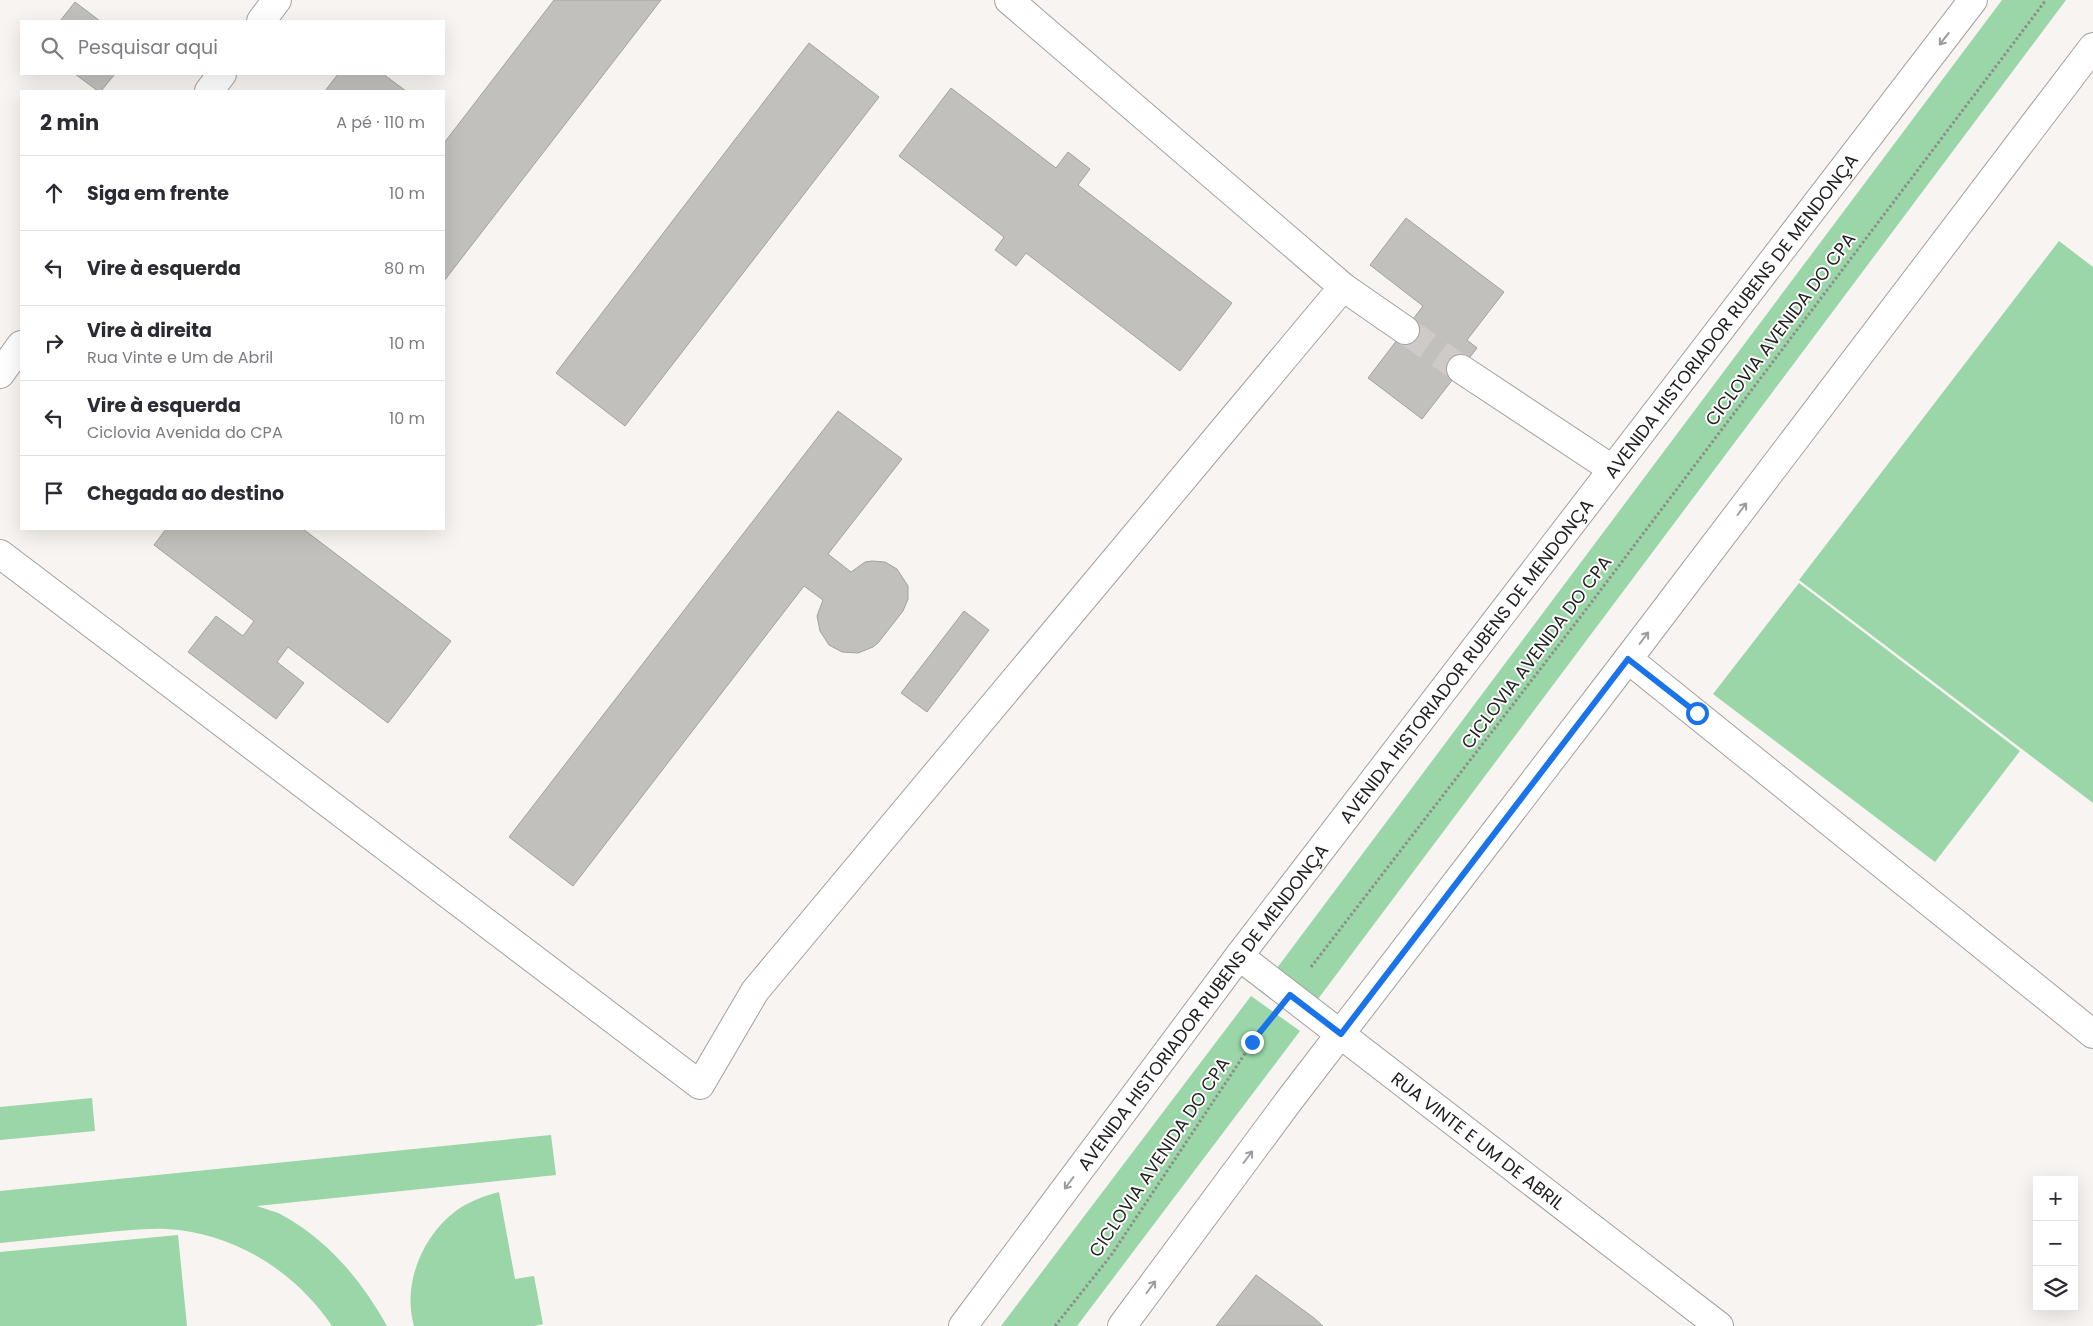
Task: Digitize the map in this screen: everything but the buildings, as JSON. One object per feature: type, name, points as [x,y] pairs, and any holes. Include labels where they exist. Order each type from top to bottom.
[{"type":"main road","points":[[262,20],[277,0]]},
{"type":"main road","points":[[1009,0],[1343,287],[1405,330]]},
{"type":"main road","name":"AVENIDA HISTORIADOR RUBENS DE MENDONÇA","points":[[962,1326],[1239,956],[1973,0]]},
{"type":"main road","points":[[1122,1326],[1341,1034],[2093,47]]},
{"type":"main road","points":[[210,90],[221,75]]},
{"type":"main road","points":[[0,554],[700,1085],[755,991],[1343,287]]},
{"type":"main road","points":[[0,374],[20,346]]},
{"type":"main road","points":[[1460,369],[1612,469]]},
{"type":"main road","points":[[1628,659],[2093,1034]]},
{"type":"main road","name":"RUA VINTE E UM DE ABRIL","points":[[1239,956],[1719,1326]]},
{"type":"path","name":"CICLOVIA AVENIDA DO CPA","points":[[1056,1326],[1112,1254],[1252,1042],[1584,612],[2046,0]]},
{"type":"green space","points":[[2002,0],[2066,0],[1318,999],[1277,968]]},
{"type":"green space","points":[[2059,241],[2093,267],[2093,803],[1799,580]]},
{"type":"green space","points":[[1799,583],[2020,751],[1935,862],[1713,694]]},
{"type":"green space","points":[[1251,996],[1300,1031],[1077,1326],[1001,1326]]},
{"type":"green space","points":[[92,1098],[95,1131],[0,1140],[0,1107]]},
{"type":"green space","points":[[551,1135],[556,1175],[257,1206],[276,1212],[299,1225],[329,1249],[355,1278],[387,1326],[332,1326],[300,1288],[261,1258],[216,1238],[192,1232],[167,1229],[141,1229],[0,1243],[0,1191]]},
{"type":"green space","points":[[499,1192],[515,1279],[534,1276],[543,1324],[534,1326],[414,1326],[411,1310],[413,1278],[425,1247],[434,1233],[457,1210],[477,1199]]},
{"type":"green space","points":[[178,1235],[187,1326],[0,1326],[0,1252]]},
{"type":"tunnel","points":[[1405,330],[1461,369]]},
{"type":"route","points":[[1252,1042],[1290,995],[1341,1034],[1628,659],[1697,713]]}]
